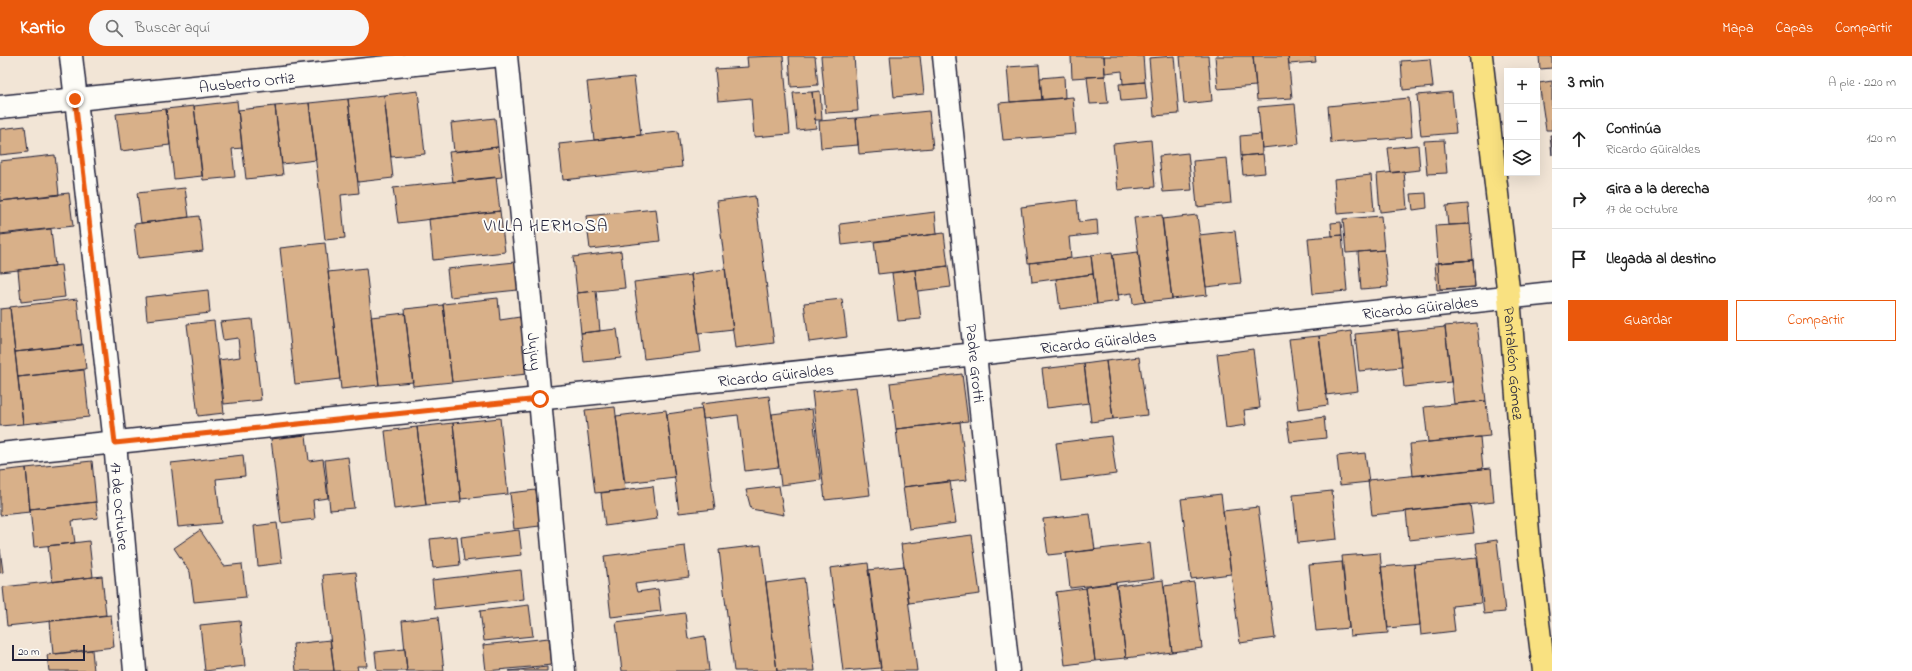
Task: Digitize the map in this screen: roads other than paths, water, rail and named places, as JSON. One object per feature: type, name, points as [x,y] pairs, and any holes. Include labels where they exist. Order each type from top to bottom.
[{"type":"main road","name":"Pantaleón Gómez","points":[[1481,56],[1509,297],[1530,557],[1544,671]]},
{"type":"street","name":"17 de Octubre","points":[[71,56],[115,443],[135,671]]},
{"type":"street","name":"Ausberto Ortiz","points":[[0,107],[493,56]]},
{"type":"street","name":"Jujuy","points":[[506,56],[540,399],[564,671]]},
{"type":"street","name":"Padre Grotti","points":[[944,56],[1008,671]]},
{"type":"street","name":"Ricardo Güiraldes","points":[[0,454],[976,354],[1552,293]]},
{"type":"district","name":"VILLA HERMOSA","points":[[546,225]]}]
